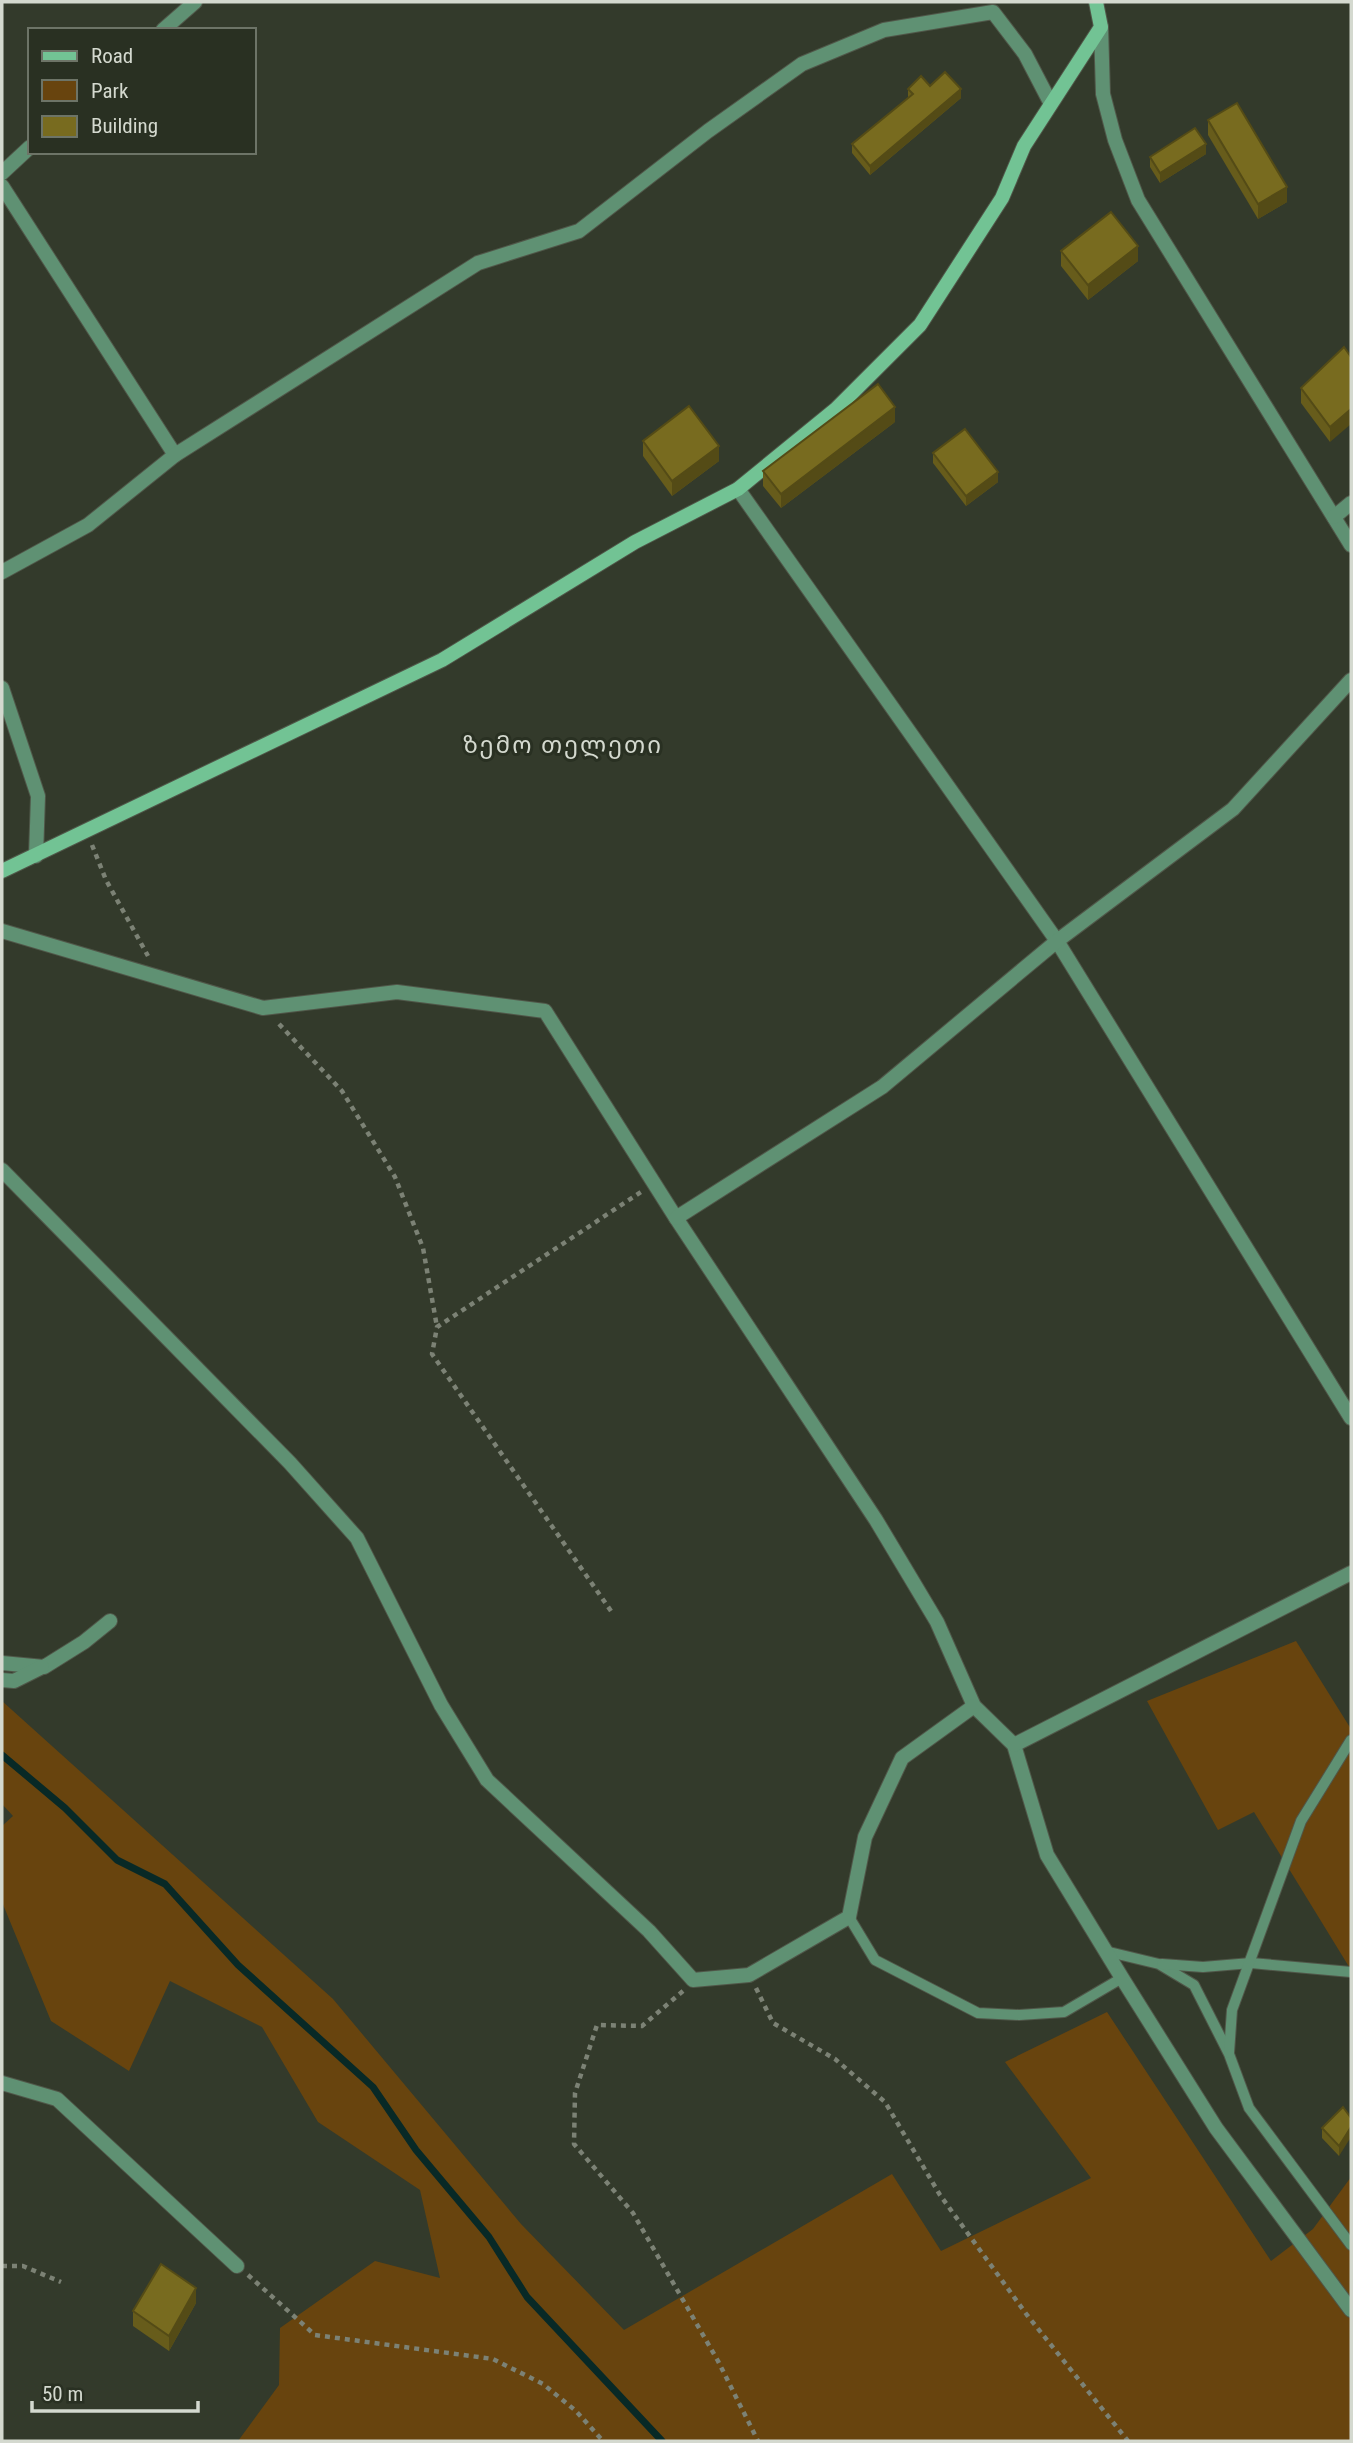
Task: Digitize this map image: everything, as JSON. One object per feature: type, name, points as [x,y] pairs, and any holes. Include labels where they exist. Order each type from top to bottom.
[{"type":"street","points":[[165,28],[195,2]]},
{"type":"street","points":[[1096,2],[1101,27],[1103,94],[1115,140],[1138,200],[1351,545]]},
{"type":"street","points":[[2,572],[88,525],[176,455],[478,263],[579,231],[708,131],[802,64],[884,30],[993,12],[1025,54],[1050,102]]},
{"type":"street","points":[[2,872],[442,660],[635,542],[738,489],[836,410],[920,325],[1002,198],[1024,146],[1050,102],[1101,27]]},
{"type":"street","points":[[2,173],[28,149]]},
{"type":"street","points":[[2,186],[176,455]]},
{"type":"street","points":[[738,489],[1057,942],[1351,1418]]},
{"type":"street","points":[[1334,517],[1351,503]]},
{"type":"street","points":[[676,1218],[882,1087],[1057,942],[1233,809],[1351,680]]},
{"type":"street","points":[[2,688],[38,796],[37,856]]},
{"type":"street","points":[[2,931],[158,975],[262,1008],[397,992],[545,1011],[676,1218],[877,1520],[937,1622],[974,1706],[1014,1745],[1047,1855],[1105,1951],[1216,2128],[1351,2310]]},
{"type":"street","points":[[2,1170],[290,1463],[358,1538],[441,1705],[487,1780],[649,1931],[693,1980],[749,1975],[849,1917],[865,1838],[902,1758],[974,1706]]},
{"type":"street","points":[[1014,1745],[1351,1573]]},
{"type":"street","points":[[2,1680],[14,1681],[44,1667],[85,1642],[110,1621]]},
{"type":"street","points":[[2,1663],[44,1667]]},
{"type":"street","points":[[2,2083],[57,2099],[237,2266]]},
{"type":"lane","points":[[1229,2054],[1233,2010],[1301,1821],[1351,1740]]},
{"type":"lane","points":[[849,1917],[875,1960],[978,2013],[1019,2015],[1064,2012],[1122,1978]]},
{"type":"lane","points":[[1105,1951],[1159,1964],[1203,1968],[1251,1963],[1351,1972]]},
{"type":"lane","points":[[1159,1964],[1194,1985],[1229,2054],[1249,2108],[1351,2245]]},
{"type":"path","points":[[86,832],[106,880],[158,975]]},
{"type":"path","points":[[262,1008],[342,1091],[395,1177],[422,1248],[437,1327],[432,1354],[611,1611]]},
{"type":"path","points":[[437,1327],[654,1184]]},
{"type":"path","points":[[749,1975],[773,2022],[835,2059],[885,2102],[948,2206],[1027,2315],[1128,2441]]},
{"type":"path","points":[[693,1980],[678,1997],[642,2026],[597,2025],[575,2093],[574,2144],[633,2213],[718,2361],[758,2441]]},
{"type":"path","points":[[2,2266],[23,2266],[61,2282]]},
{"type":"path","points":[[237,2266],[315,2334],[493,2359],[543,2384],[576,2411],[603,2441]]},
{"type":"green space","points":[[1296,1641],[1351,1729],[1351,1970],[1254,1812],[1218,1830],[1147,1701]]},
{"type":"green space","points":[[2,1701],[333,1999],[521,2224],[624,2330],[892,2174],[941,2251],[1091,2178],[1005,2062],[1107,2012],[1271,2261],[1313,2229],[1351,2177],[1351,2441],[238,2441],[279,2385],[280,2328],[375,2261],[440,2278],[420,2190],[318,2122],[262,2027],[170,1981],[129,2071],[51,2021],[2,1902],[2,1826],[13,1816],[2,1804]]},
{"type":"building","points":[[945,72],[961,89],[870,166],[852,144],[913,94],[908,89],[921,76],[930,86]]},
{"type":"building","points":[[1237,103],[1287,187],[1258,204],[1208,120]]},
{"type":"building","points":[[1195,128],[1206,144],[1160,173],[1150,157]]},
{"type":"building","points":[[1111,212],[1138,246],[1088,285],[1061,251]]},
{"type":"building","points":[[1344,347],[1351,357],[1351,409],[1330,427],[1301,388]]},
{"type":"building","points":[[878,384],[895,407],[781,494],[763,471]]},
{"type":"building","points":[[689,406],[719,446],[672,481],[643,441]]},
{"type":"building","points":[[965,429],[998,472],[966,496],[933,453]]},
{"type":"building","points":[[1343,2107],[1351,2118],[1351,2127],[1339,2146],[1322,2128]]},
{"type":"building","points":[[161,2264],[196,2288],[169,2336],[133,2311]]},
{"type":"waterway","points":[[2,1755],[65,1808],[117,1860],[165,1884],[238,1965],[373,2087],[416,2150],[489,2237],[527,2297],[662,2441]]},
{"type":"district","name":"ზემო თელეთი","points":[[563,745]]}]
